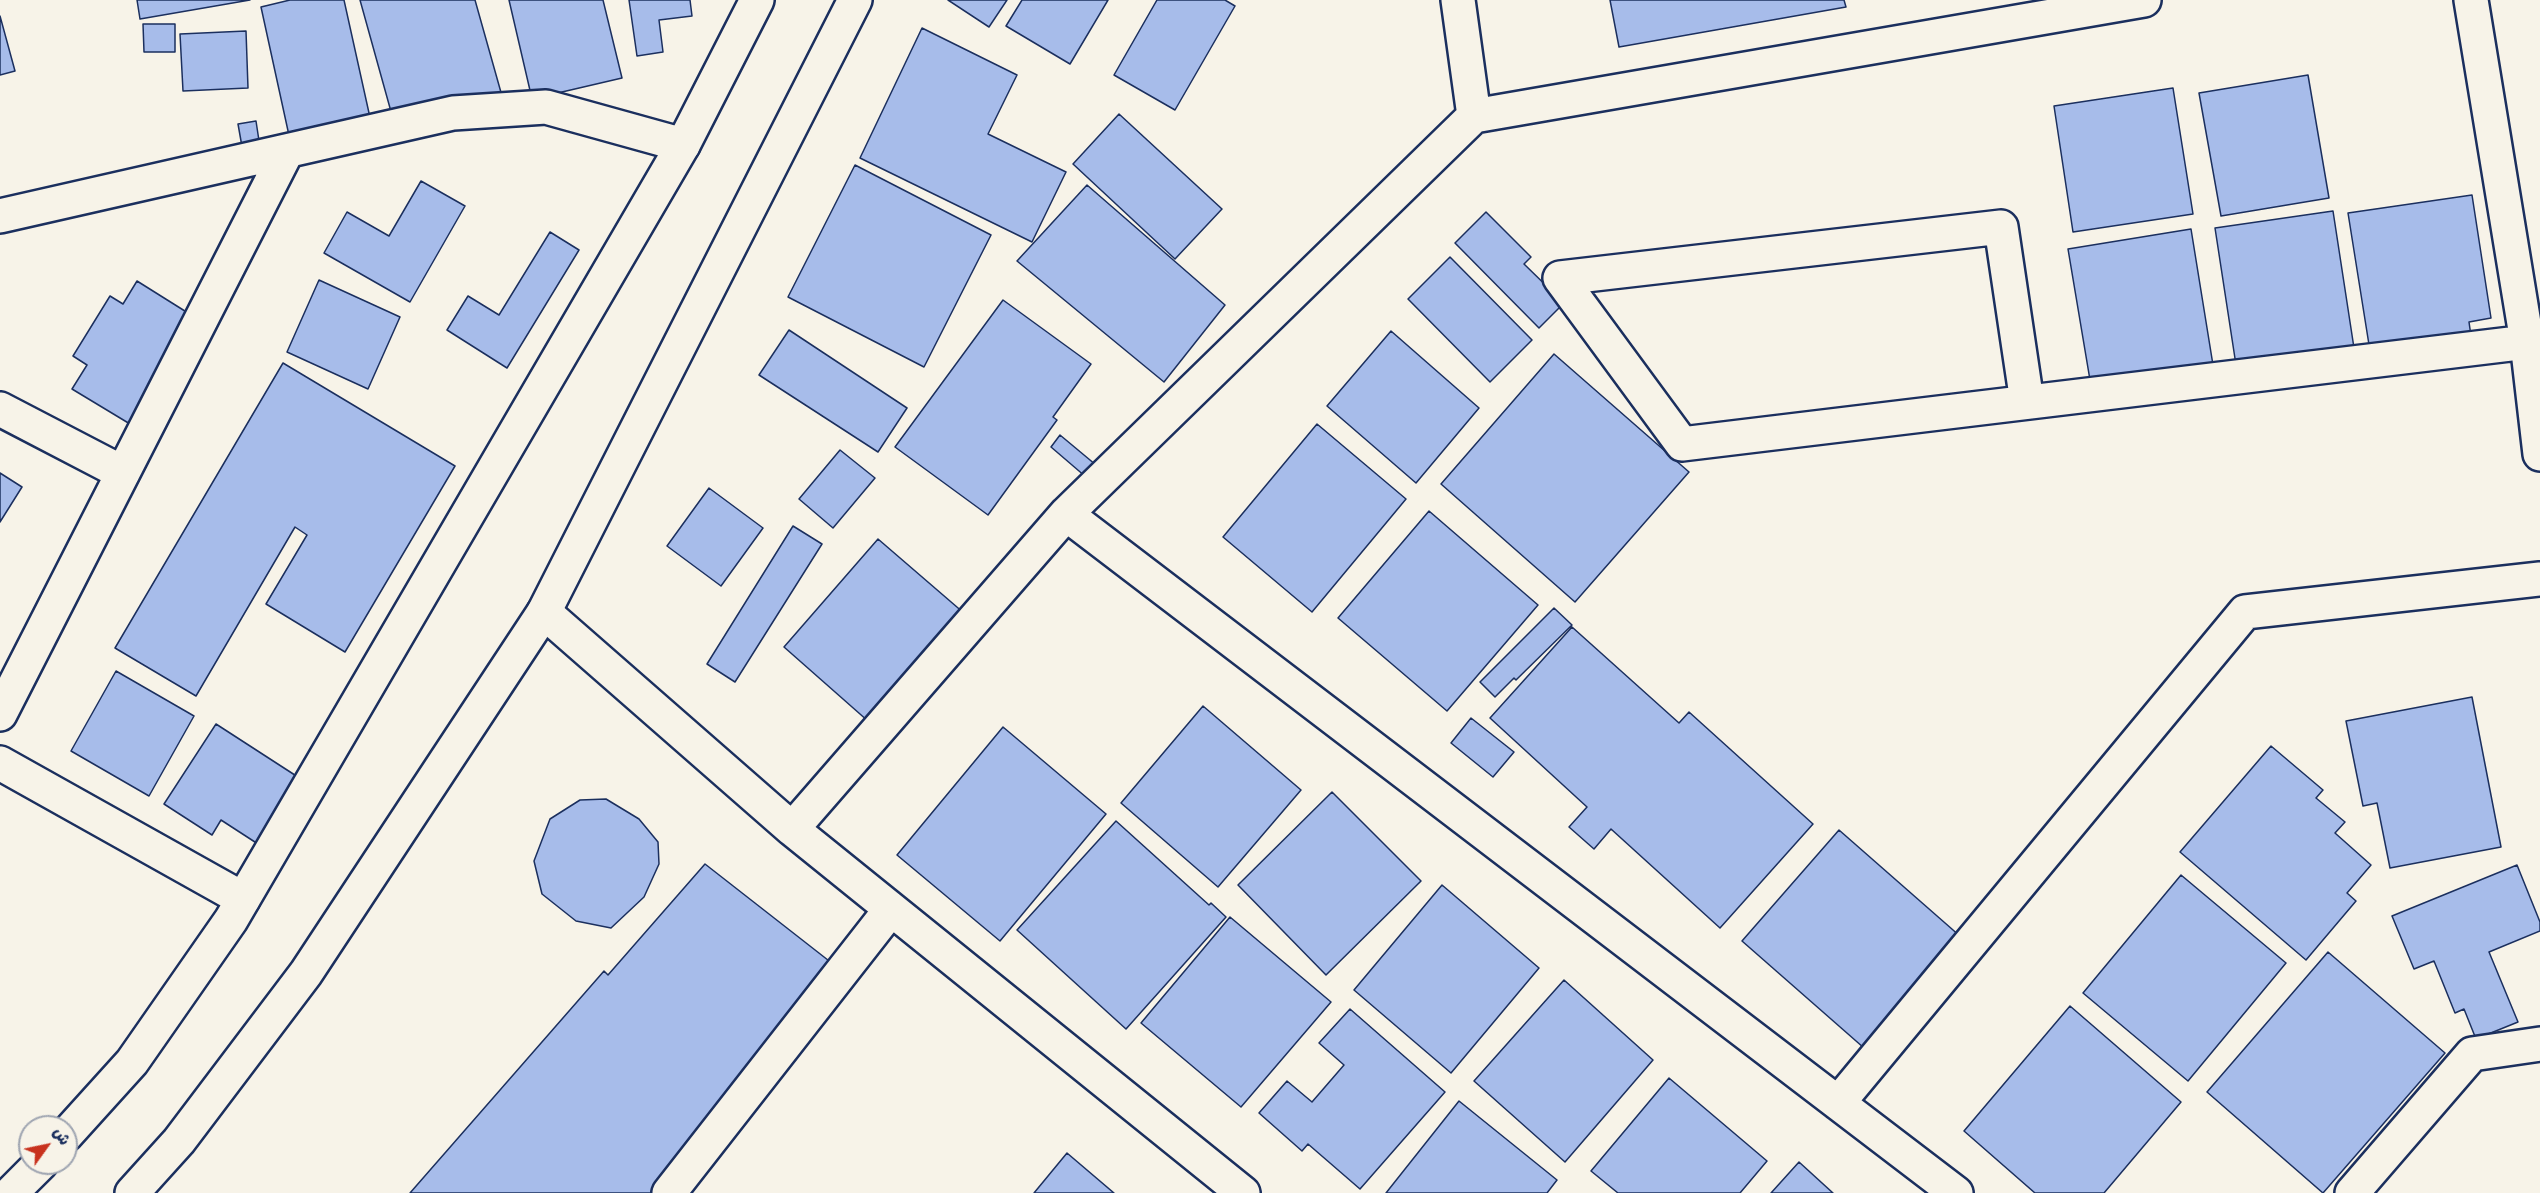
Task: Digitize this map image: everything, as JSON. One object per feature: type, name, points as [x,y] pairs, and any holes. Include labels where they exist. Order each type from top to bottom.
[{"type":"street","points":[[78,1122],[132,1062],[231,920],[684,145],[757,0]]},
{"type":"street","points":[[132,1193],[179,1141],[306,973],[544,612],[855,0]]},
{"type":"street","points":[[1458,0],[1474,116]]},
{"type":"street","points":[[792,830],[1066,514],[1474,116],[2144,0]]},
{"type":"street","points":[[2471,0],[2527,342],[2540,454]]},
{"type":"street","points":[[0,216],[453,113],[546,107],[684,145]]},
{"type":"street","points":[[0,714],[287,151]]},
{"type":"street","points":[[2027,402],[2001,227],[1560,278],[1682,444],[2527,342]]},
{"type":"street","points":[[0,409],[123,473]]},
{"type":"street","points":[[1066,514],[1956,1193]]},
{"type":"street","points":[[1838,1103],[2245,612],[2540,579]]},
{"type":"street","points":[[544,612],[792,830],[1243,1193]]},
{"type":"street","points":[[0,764],[243,898]]},
{"type":"street","points":[[669,1193],[891,909]]},
{"type":"street","points":[[2352,1193],[2472,1054],[2540,1044]]},
{"type":"street","points":[[10,1193],[29,1175]]},
{"type":"building","points":[[137,0],[250,0],[140,19]]},
{"type":"building","points":[[290,0],[344,0],[371,122],[290,140],[261,7]]},
{"type":"building","points":[[360,0],[475,0],[502,96],[395,126]]},
{"type":"building","points":[[509,0],[603,0],[622,78],[532,99]]},
{"type":"building","points":[[629,0],[690,0],[692,16],[659,20],[663,52],[637,56]]},
{"type":"building","points":[[948,0],[1007,0],[989,27]]},
{"type":"building","points":[[1022,0],[1108,0],[1070,64],[1006,26]]},
{"type":"building","points":[[1157,0],[1225,0],[1235,6],[1175,110],[1114,75]]},
{"type":"building","points":[[1610,0],[1844,0],[1846,7],[1619,47]]},
{"type":"building","points":[[0,16],[15,71],[0,75]]},
{"type":"building","points":[[143,24],[175,24],[175,52],[144,52]]},
{"type":"building","points":[[922,28],[1017,75],[988,134],[1066,172],[1032,242],[860,158]]},
{"type":"building","points":[[246,31],[248,88],[183,91],[180,34]]},
{"type":"building","points":[[2308,75],[2329,198],[2221,216],[2199,93]]},
{"type":"building","points":[[2173,88],[2193,214],[2073,232],[2054,106]]},
{"type":"building","points":[[1119,114],[1222,209],[1175,259],[1073,164]]},
{"type":"building","points":[[256,121],[261,154],[244,158],[238,124]]},
{"type":"building","points":[[855,165],[991,235],[924,367],[788,297]]},
{"type":"building","points":[[421,181],[465,206],[410,302],[324,253],[347,212],[389,236]]},
{"type":"building","points":[[1087,185],[1225,305],[1164,382],[1017,261]]},
{"type":"building","points":[[2472,195],[2491,318],[2469,322],[2471,336],[2370,351],[2348,213]]},
{"type":"building","points":[[2333,211],[2354,348],[2236,365],[2215,228]]},
{"type":"building","points":[[1486,212],[1531,257],[1524,264],[1564,303],[1539,328],[1455,243]]},
{"type":"building","points":[[2191,229],[2213,365],[2091,386],[2068,249]]},
{"type":"building","points":[[550,232],[579,250],[507,368],[447,330],[468,296],[499,315]]},
{"type":"building","points":[[1450,257],[1532,340],[1490,382],[1408,299]]},
{"type":"building","points":[[319,280],[400,317],[368,389],[287,352]]},
{"type":"building","points":[[137,281],[196,318],[130,424],[72,389],[87,365],[73,356],[110,296],[123,304]]},
{"type":"building","points":[[1003,300],[1091,364],[1053,417],[1057,420],[988,515],[895,447]]},
{"type":"building","points":[[789,330],[907,408],[878,452],[759,375]]},
{"type":"building","points":[[1391,331],[1479,408],[1416,483],[1327,406]]},
{"type":"building","points":[[1554,354],[1689,472],[1575,602],[1441,484]]},
{"type":"building","points":[[283,363],[455,466],[345,652],[266,604],[307,535],[295,527],[196,696],[115,648]]},
{"type":"building","points":[[1317,424],[1406,499],[1312,612],[1223,537]]},
{"type":"building","points":[[1060,435],[1096,465],[1086,477],[1051,447]]},
{"type":"building","points":[[840,450],[875,478],[833,528],[799,499]]},
{"type":"building","points":[[0,473],[22,487],[0,522]]},
{"type":"building","points":[[709,488],[763,528],[721,586],[667,546]]},
{"type":"building","points":[[1429,511],[1538,605],[1447,711],[1338,618]]},
{"type":"building","points":[[793,526],[822,544],[735,682],[707,664]]},
{"type":"building","points":[[878,539],[972,620],[877,729],[784,647]]},
{"type":"building","points":[[1554,608],[1572,625],[1516,680],[1514,678],[1495,697],[1480,682]]},
{"type":"building","points":[[1572,627],[1679,723],[1689,712],[1813,824],[1720,928],[1611,829],[1594,849],[1569,827],[1587,807],[1490,718]]},
{"type":"building","points":[[116,671],[194,716],[149,796],[71,751]]},
{"type":"building","points":[[2472,697],[2501,847],[2390,868],[2377,803],[2363,806],[2346,721]]},
{"type":"building","points":[[1203,706],[1301,790],[1218,887],[1121,803]]},
{"type":"building","points":[[1471,718],[1514,752],[1493,777],[1451,743]]},
{"type":"building","points":[[216,724],[301,779],[258,844],[221,820],[212,835],[164,804]]},
{"type":"building","points":[[1003,727],[1106,814],[1000,941],[897,855]]},
{"type":"building","points":[[2271,746],[2323,790],[2316,798],[2345,822],[2335,833],[2371,865],[2347,893],[2356,901],[2306,960],[2180,852]]},
{"type":"building","points":[[1332,792],[1421,881],[1326,975],[1238,885]]},
{"type":"building","points":[[606,799],[639,819],[658,842],[659,864],[644,897],[611,928],[576,921],[542,894],[534,861],[550,819],[580,800]]},
{"type":"building","points":[[1116,821],[1209,905],[1211,903],[1226,917],[1126,1029],[1017,930]]},
{"type":"building","points":[[1839,830],[1969,944],[1872,1055],[1742,941]]},
{"type":"building","points":[[705,864],[833,964],[657,1193],[410,1193],[604,971],[608,975]]},
{"type":"building","points":[[2517,865],[2540,922],[2540,931],[2489,952],[2518,1022],[2476,1039],[2464,1009],[2455,1013],[2434,961],[2414,969],[2392,916]]},
{"type":"building","points":[[2181,875],[2286,963],[2188,1081],[2083,993]]},
{"type":"building","points":[[1442,885],[1539,968],[1451,1073],[1354,990]]},
{"type":"building","points":[[1230,917],[1331,1002],[1241,1107],[1141,1023]]},
{"type":"building","points":[[2328,952],[2445,1053],[2323,1193],[2207,1092]]},
{"type":"building","points":[[1564,980],[1653,1060],[1565,1162],[1474,1081]]},
{"type":"building","points":[[2070,1006],[2181,1102],[2104,1193],[2035,1193],[1964,1131]]},
{"type":"building","points":[[1350,1009],[1445,1092],[1360,1189],[1308,1144],[1302,1151],[1259,1113],[1287,1081],[1312,1102],[1344,1065],[1319,1043]]},
{"type":"building","points":[[1669,1078],[1767,1161],[1740,1193],[1618,1193],[1591,1171]]},
{"type":"building","points":[[1459,1101],[1557,1180],[1547,1193],[1386,1193]]},
{"type":"building","points":[[1067,1153],[1114,1193],[1034,1193]]},
{"type":"building","points":[[1799,1162],[1833,1193],[1771,1193]]}]
